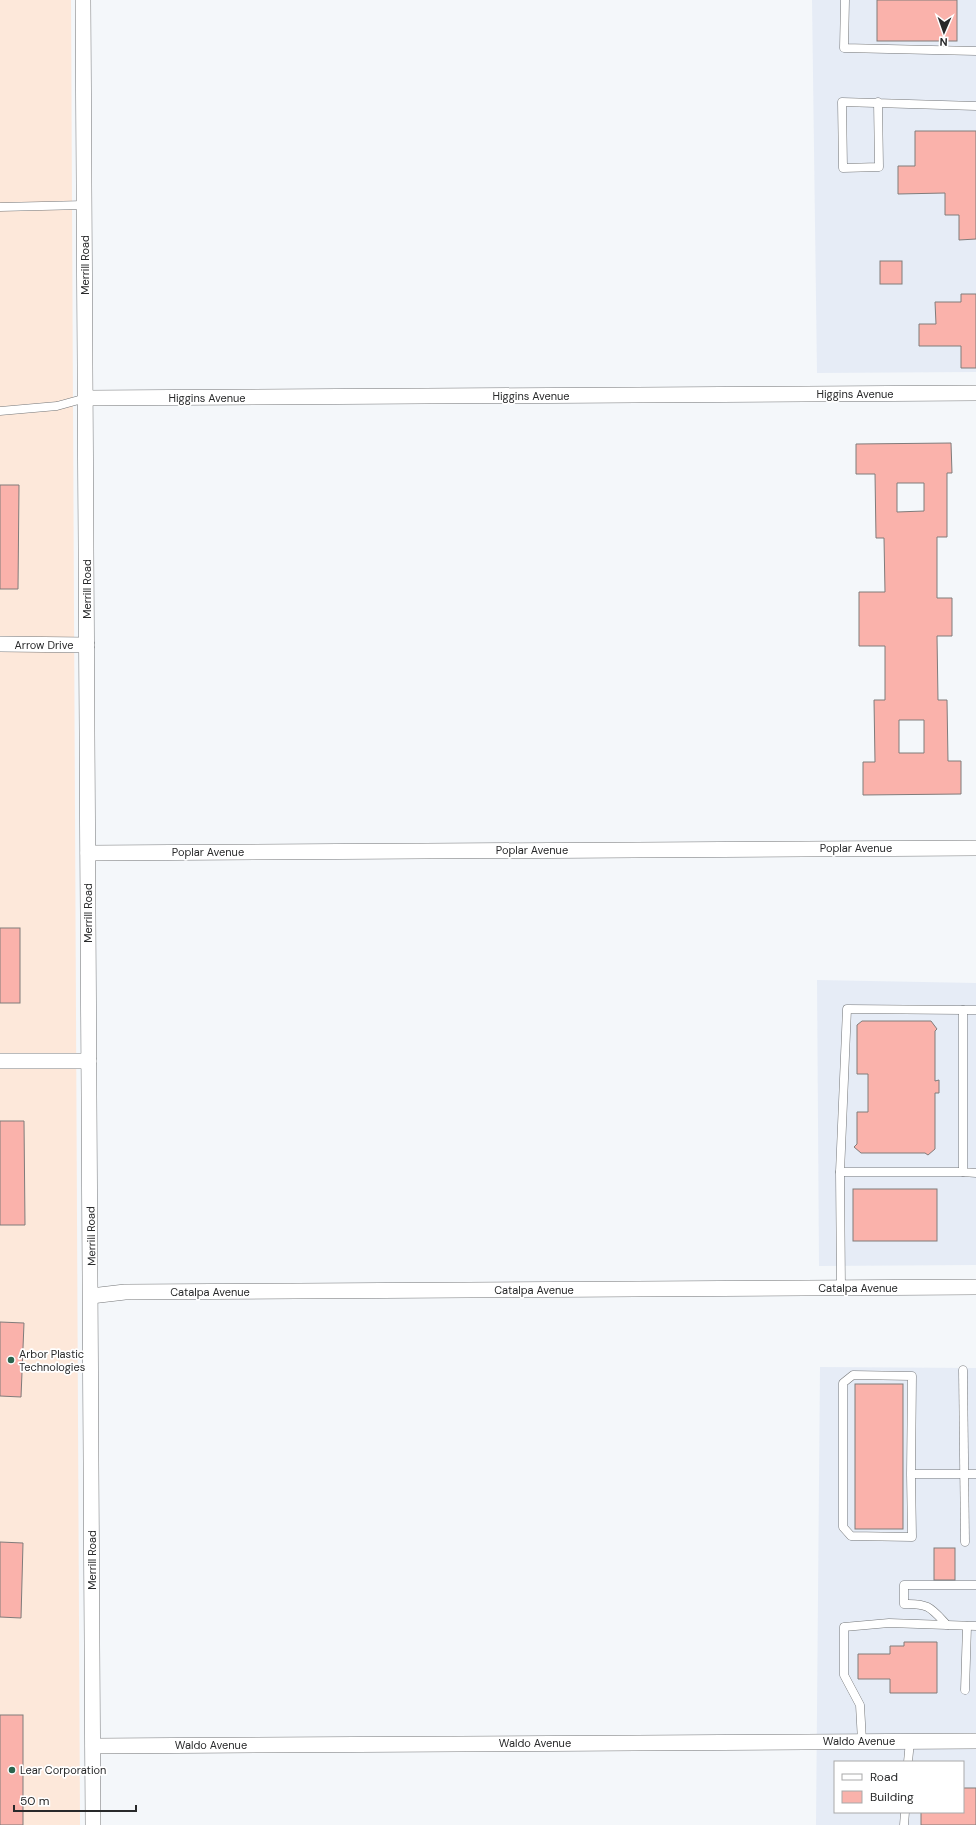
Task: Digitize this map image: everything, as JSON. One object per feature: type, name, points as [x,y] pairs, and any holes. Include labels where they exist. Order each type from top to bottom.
[{"type":"street","name":"Merrill Road","points":[[83,0],[94,1825]]},
{"type":"street","name":"Higgins Avenue","points":[[86,398],[976,393]]},
{"type":"street","name":"Arrow Drive","points":[[0,644],[87,645]]},
{"type":"street","name":"Poplar Avenue","points":[[88,853],[976,848]]},
{"type":"street","points":[[0,1061],[89,1061]]},
{"type":"street","name":"Catalpa Avenue","points":[[91,1296],[125,1292],[976,1287]]},
{"type":"street","name":"Waldo Avenue","points":[[93,1746],[976,1741]]},
{"type":"lane","points":[[845,0],[844,48],[976,51]]},
{"type":"lane","points":[[878,102],[879,167],[843,168],[842,102],[878,102],[976,106]]},
{"type":"lane","points":[[0,207],[84,205]]},
{"type":"lane","points":[[0,411],[57,406],[86,398]]},
{"type":"lane","points":[[841,1288],[840,1172],[847,1009],[976,1010]]},
{"type":"lane","points":[[963,1010],[963,1172]]},
{"type":"lane","points":[[840,1172],[976,1173]]},
{"type":"lane","points":[[963,1370],[964,1542]]},
{"type":"lane","points":[[853,1375],[912,1376],[911,1474],[912,1537],[851,1536],[843,1527],[843,1383],[853,1375]]},
{"type":"lane","points":[[911,1474],[976,1474]]},
{"type":"lane","points":[[947,1625],[928,1606],[916,1603],[904,1604],[904,1585],[976,1585]]},
{"type":"lane","points":[[862,1741],[860,1705],[844,1675],[844,1627],[889,1623],[972,1626],[965,1690]]},
{"type":"lane","points":[[908,1761],[910,1741]]},
{"type":"lane","points":[[904,1825],[905,1813]]},
{"type":"shaded area","points":[[0,0],[71,0],[80,1825],[0,1825]]},
{"type":"shaded area","points":[[812,0],[976,0],[976,372],[817,373]]},
{"type":"shaded area","points":[[817,980],[976,983],[976,1265],[819,1266]]},
{"type":"shaded area","points":[[820,1367],[976,1368],[976,1825],[816,1825]]},
{"type":"building","points":[[877,0],[957,0],[957,41],[877,41]]},
{"type":"building","points":[[915,131],[976,131],[976,239],[959,240],[959,215],[945,215],[945,193],[898,194],[898,166],[915,166]]},
{"type":"building","points":[[880,261],[902,261],[902,284],[880,284]]},
{"type":"building","points":[[961,294],[976,294],[976,368],[961,368],[961,346],[919,346],[919,324],[936,324],[935,302],[961,302]]},
{"type":"building","points":[[951,443],[952,473],[947,473],[947,537],[937,537],[937,598],[952,598],[952,636],[937,636],[938,700],[947,700],[948,761],[961,761],[961,794],[863,795],[863,762],[875,762],[874,700],[885,700],[885,646],[859,646],[859,592],[885,592],[884,538],[876,538],[875,474],[856,474],[856,444]],"holes":[[[897,483],[924,483],[924,511],[897,512]],[[899,720],[924,720],[924,753],[899,753]]]},
{"type":"building","points":[[0,485],[19,485],[18,589],[0,589]]},
{"type":"building","points":[[0,928],[20,928],[20,1003],[0,1003]]},
{"type":"building","points":[[862,1021],[931,1021],[937,1029],[935,1031],[935,1081],[939,1080],[939,1093],[935,1093],[935,1149],[928,1155],[925,1153],[861,1153],[854,1147],[857,1144],[857,1112],[868,1112],[868,1074],[857,1074],[857,1025]]},
{"type":"building","points":[[0,1121],[24,1121],[25,1225],[0,1225]]},
{"type":"building","points":[[853,1189],[937,1189],[937,1241],[853,1241]]},
{"type":"building","name":"Arbor Plastic Technologies","points":[[0,1322],[24,1323],[21,1397],[0,1396]]},
{"type":"building","points":[[855,1384],[903,1384],[903,1529],[855,1529]]},
{"type":"building","points":[[0,1542],[23,1543],[21,1618],[0,1617]]},
{"type":"building","points":[[934,1548],[955,1548],[955,1580],[934,1580]]},
{"type":"building","points":[[904,1642],[937,1642],[937,1693],[890,1693],[890,1679],[858,1679],[858,1654],[890,1654],[890,1646],[904,1646]]},
{"type":"building","name":"Lear Corporation","points":[[0,1715],[23,1715],[23,1825],[0,1825]]},
{"type":"building","points":[[964,1788],[976,1788],[976,1825],[921,1825],[921,1813],[964,1813]]},
{"type":"place","name":"Arbor Plastic Technologies","points":[[11,1360]]},
{"type":"place","name":"Lear Corporation","points":[[12,1770]]}]
